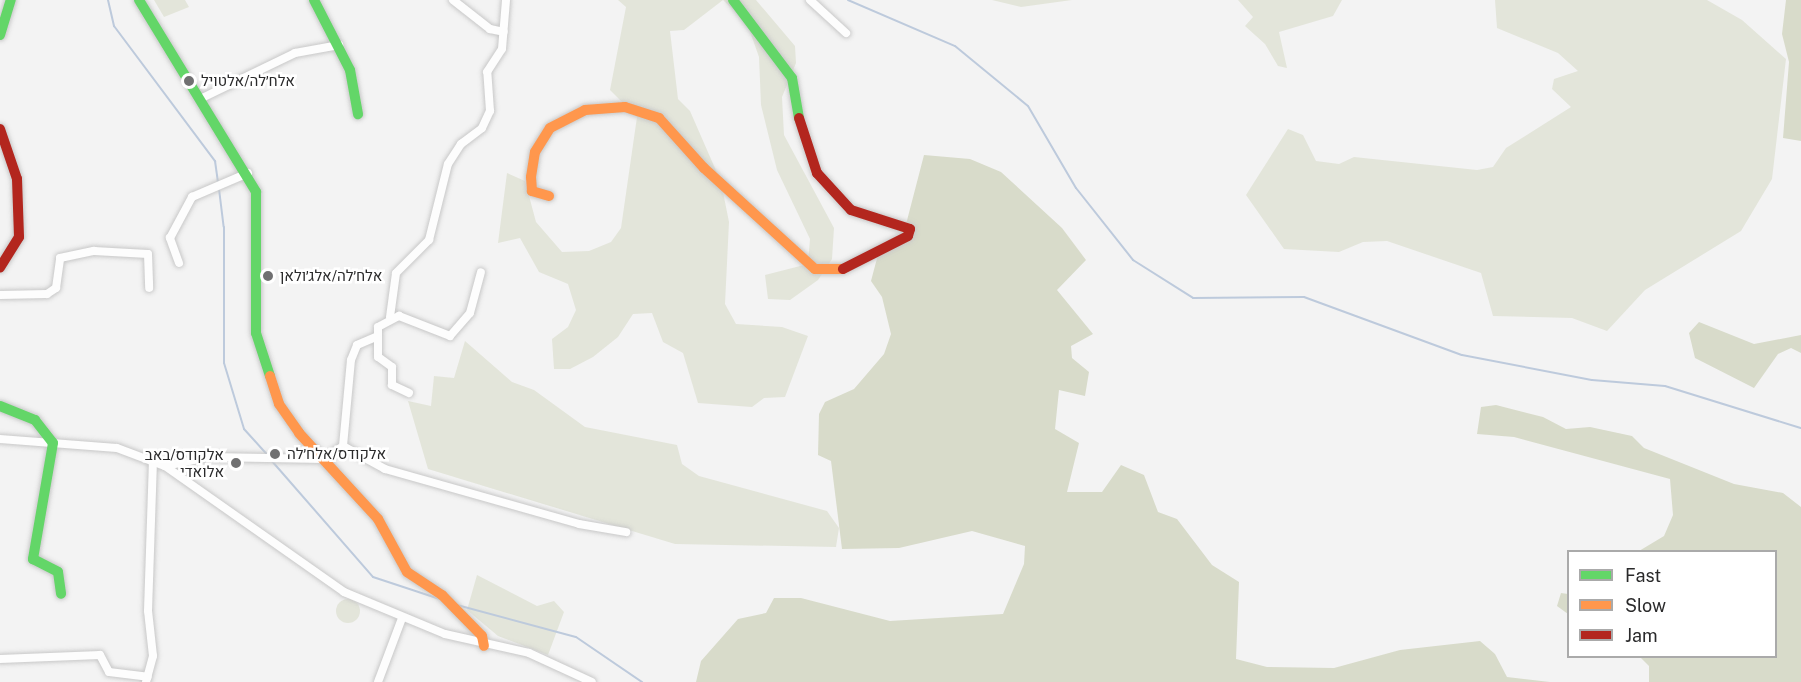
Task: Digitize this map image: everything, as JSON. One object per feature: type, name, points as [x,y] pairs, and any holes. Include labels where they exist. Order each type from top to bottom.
[{"type":"street","points":[[0,34],[11,0]]},
{"type":"street","points":[[139,0],[248,173],[260,232],[256,333],[263,366],[279,404],[378,519],[408,572],[442,595],[482,636],[484,646]]},
{"type":"street","points":[[314,0],[350,70],[358,114]]},
{"type":"street","points":[[453,0],[490,29],[504,32]]},
{"type":"street","points":[[343,446],[351,360],[357,345],[376,337],[390,317],[396,273],[429,240],[448,164],[487,118],[491,102],[487,72],[500,57],[506,0]]},
{"type":"street","points":[[549,196],[532,191],[531,177],[535,152],[550,128],[585,110],[625,107],[658,118],[815,269],[851,269],[908,236],[910,229],[903,224],[851,210],[817,173],[801,132],[792,78],[734,0]]},
{"type":"street","points":[[810,0],[846,33]]},
{"type":"street","points":[[200,99],[295,52],[339,45]]},
{"type":"street","points":[[0,129],[17,179],[19,237],[0,268]]},
{"type":"street","points":[[179,263],[170,238],[192,197],[248,173]]},
{"type":"street","points":[[0,295],[47,294],[56,288],[60,258],[94,251],[148,254],[149,288]]},
{"type":"street","points":[[390,317],[405,317],[450,336],[470,313],[481,272]]},
{"type":"street","points":[[376,337],[378,357],[392,367],[392,385],[408,393]]},
{"type":"street","points":[[0,406],[35,420],[53,443],[33,559],[58,572],[61,594]]},
{"type":"street","points":[[0,439],[117,448],[153,461],[165,466],[344,592],[402,618],[484,646],[529,653],[592,682]]},
{"type":"street","points":[[165,466],[209,458],[324,459],[343,446]]},
{"type":"street","points":[[343,446],[385,469],[579,524],[626,532]]},
{"type":"street","points":[[0,659],[100,655],[109,672],[147,680],[153,656],[148,611],[153,461]]},
{"type":"street","points":[[378,682],[402,618]]},
{"type":"shaded area","points":[[154,0],[185,0],[189,7],[164,17]]},
{"type":"shaded area","points":[[618,0],[723,0],[684,30],[670,31],[678,99],[690,111],[721,182],[729,222],[725,304],[736,324],[782,327],[808,336],[785,397],[764,398],[752,407],[698,403],[683,353],[663,342],[652,313],[633,314],[618,337],[593,357],[570,369],[554,369],[552,339],[568,327],[576,310],[568,284],[539,272],[520,238],[498,243],[507,173],[525,181],[536,222],[562,252],[589,251],[611,242],[621,228],[637,117],[610,90],[626,7]]},
{"type":"shaded area","points":[[723,0],[756,0],[795,46],[796,63],[782,97],[784,135],[834,228],[832,259],[818,280],[790,300],[768,299],[765,275],[808,264],[810,239],[777,170],[761,105],[759,57],[747,23]]},
{"type":"shaded area","points":[[992,0],[1072,0],[1021,7]]},
{"type":"shaded area","points":[[1238,0],[1342,0],[1333,16],[1279,32],[1287,68],[1278,66],[1265,44],[1245,26],[1253,17]]},
{"type":"shaded area","points":[[1495,0],[1707,0],[1742,20],[1786,59],[1772,179],[1741,231],[1645,290],[1607,331],[1572,318],[1493,316],[1481,273],[1387,241],[1363,242],[1339,252],[1284,249],[1246,195],[1288,129],[1303,135],[1316,161],[1339,164],[1354,157],[1477,170],[1493,167],[1506,148],[1571,107],[1552,89],[1554,79],[1578,71],[1558,53],[1497,28]]},
{"type":"shaded area","points":[[465,341],[512,382],[534,390],[585,427],[677,445],[682,464],[699,476],[827,511],[839,528],[836,547],[675,544],[428,469],[408,401],[431,406],[434,376],[454,378]]},
{"type":"shaded area","points":[[477,575],[537,606],[554,601],[564,612],[548,655],[498,636],[467,610]]},
{"type":"shaded area","points":[[348,599],[353,600],[359,606],[359,616],[353,622],[348,623],[343,622],[337,616],[336,611],[337,606],[343,600]]},
{"type":"green space","points":[[1786,0],[1801,0],[1801,141],[1783,138],[1789,62],[1782,34]]},
{"type":"green space","points":[[924,155],[970,159],[1001,172],[1062,228],[1086,260],[1057,290],[1093,334],[1071,346],[1072,358],[1089,372],[1085,396],[1059,390],[1055,429],[1079,443],[1067,492],[1102,492],[1121,465],[1144,475],[1158,512],[1177,519],[1212,565],[1239,582],[1236,659],[1267,667],[1334,668],[1400,650],[1480,641],[1495,654],[1507,677],[1550,682],[696,682],[701,661],[738,619],[766,613],[774,598],[801,598],[890,621],[1003,614],[1024,564],[1025,546],[972,531],[899,548],[842,549],[831,461],[818,455],[819,414],[825,402],[854,389],[884,354],[891,334],[882,297],[871,281],[880,247],[893,245],[904,232]]},
{"type":"green space","points":[[1699,322],[1754,344],[1801,335],[1801,353],[1791,348],[1778,354],[1754,388],[1695,358],[1689,333]]},
{"type":"green space","points":[[1496,405],[1543,417],[1566,429],[1590,427],[1632,436],[1644,448],[1734,484],[1783,493],[1801,507],[1801,682],[1649,682],[1649,666],[1641,658],[1777,658],[1777,550],[1641,550],[1664,536],[1673,515],[1670,479],[1514,437],[1477,434],[1481,407]]},
{"type":"green space","points":[[1561,593],[1567,594],[1567,613],[1557,606]]},
{"type":"waterway","points":[[108,0],[114,26],[215,161],[218,183]]},
{"type":"waterway","points":[[848,0],[955,46],[1028,106],[1076,188],[1133,260],[1193,298],[1304,297],[1462,355],[1592,380],[1665,386],[1801,428]]},
{"type":"waterway","points":[[219,189],[224,227],[224,363],[244,429],[268,456]]},
{"type":"waterway","points":[[271,460],[373,577],[440,599]]},
{"type":"waterway","points":[[457,605],[576,637],[642,682]]},
{"type":"traffic: fast","points":[[0,35],[11,0]]},
{"type":"traffic: fast","points":[[139,0],[256,192],[256,333],[270,376]]},
{"type":"traffic: fast","points":[[314,0],[350,70],[358,114]]},
{"type":"traffic: fast","points":[[733,0],[792,78],[799,118]]},
{"type":"traffic: fast","points":[[0,406],[35,420],[53,443],[33,559],[58,572],[61,594]]},
{"type":"traffic: slow","points":[[549,196],[532,191],[531,177],[535,152],[550,128],[585,110],[625,107],[659,118],[704,168],[815,269],[843,269]]},
{"type":"traffic: slow","points":[[270,376],[279,404],[299,433],[378,519],[407,572],[442,595],[482,636],[484,646]]},
{"type":"traffic: jam","points":[[799,118],[817,173],[851,210],[910,229],[908,236],[843,269]]},
{"type":"traffic: jam","points":[[0,129],[17,179],[19,237],[0,268]]},
{"type":"place","name":"אלח׳לה/אלטויל","points":[[189,81]]},
{"type":"place","name":"אלח׳לה/אלג׳ולאן","points":[[268,276]]},
{"type":"place","name":"אלקודס/אלח׳לה","points":[[275,454]]},
{"type":"place","name":"אלקודס/באב אלואדי","points":[[236,463]]}]
